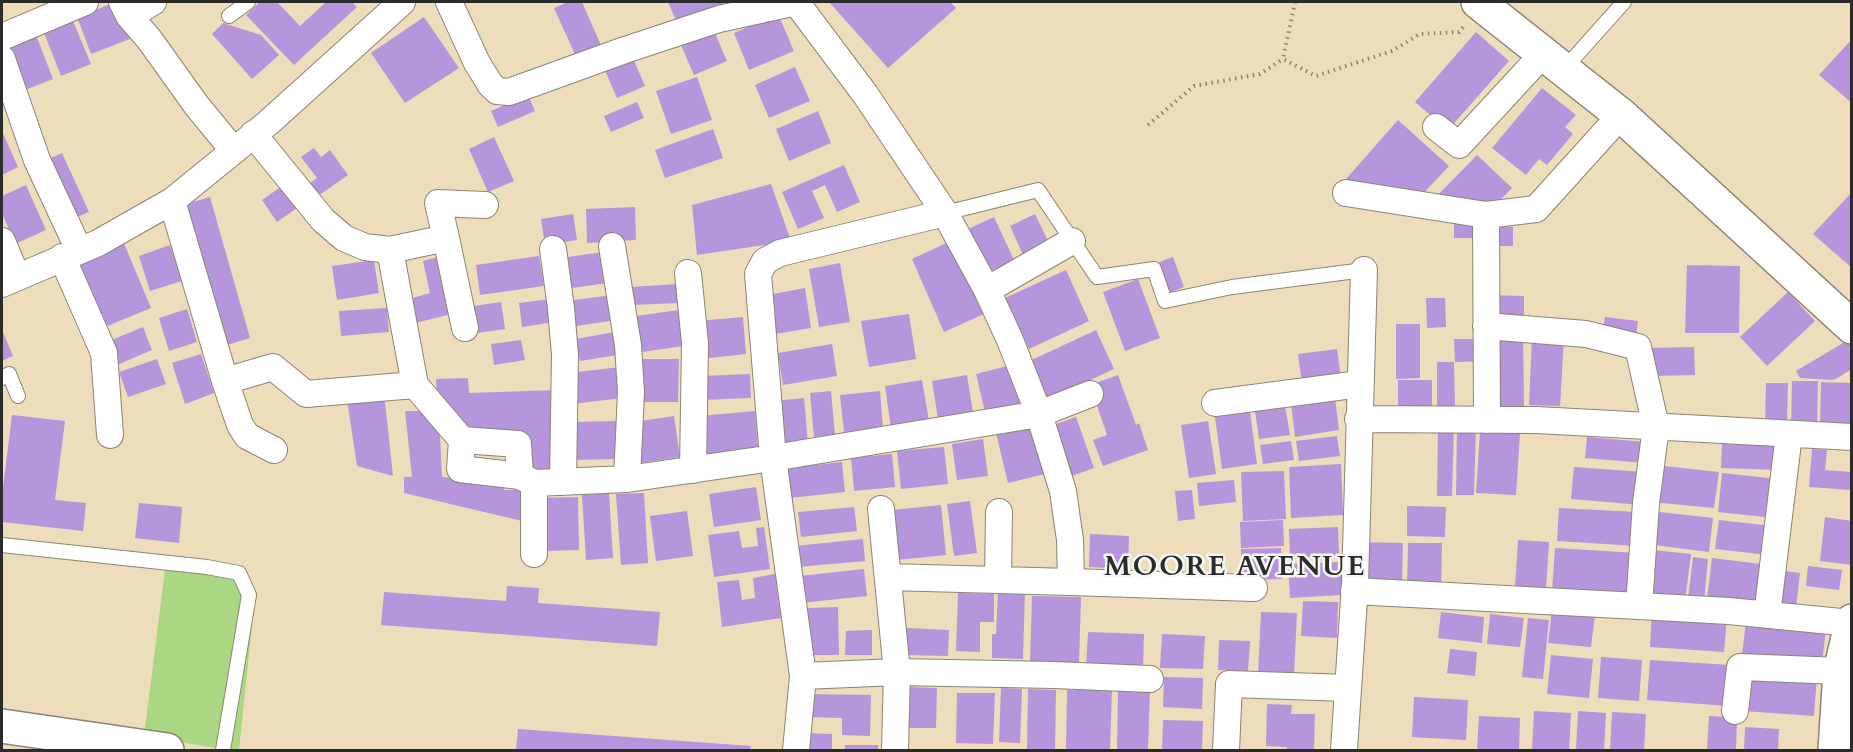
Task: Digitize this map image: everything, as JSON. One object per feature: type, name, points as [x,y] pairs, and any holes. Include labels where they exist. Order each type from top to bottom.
[{"type":"street","points":[[2,37],[85,2]]},
{"type":"street","points":[[153,2],[125,9],[197,106],[243,143],[344,238],[365,247],[390,250],[446,238]]},
{"type":"street","points":[[449,2],[477,63],[490,84],[497,91],[509,92],[719,19],[796,2],[865,94],[945,213],[987,290],[1010,340],[1039,414],[1063,491],[1070,540],[1071,582]]},
{"type":"street","points":[[1480,3],[1621,116],[1851,327]]},
{"type":"street","points":[[2,241],[9,281],[98,243],[172,201],[243,143],[388,6]]},
{"type":"street","points":[[2,59],[104,352],[110,435]]},
{"type":"street","points":[[1436,127],[1458,146],[1554,62]]},
{"type":"street","points":[[1346,193],[1486,215],[1536,209],[1621,116]]},
{"type":"street","points":[[172,201],[240,425],[246,436],[274,450]]},
{"type":"street","points":[[465,328],[438,203],[485,205]]},
{"type":"street","points":[[796,750],[803,676],[773,458],[758,274],[765,261],[780,253],[945,213]]},
{"type":"street","points":[[1486,215],[1487,420]]},
{"type":"street","points":[[987,290],[1072,241]]},
{"type":"street","points":[[612,246],[628,345],[631,392],[627,479]]},
{"type":"street","points":[[553,249],[565,355],[563,482]]},
{"type":"street","points":[[390,250],[415,385],[462,440],[518,444],[527,479],[534,554]]},
{"type":"street","points":[[1344,750],[1354,591],[1364,270]]},
{"type":"street","points":[[688,273],[695,343],[693,470]]},
{"type":"street","points":[[1486,326],[1586,334],[1638,347],[1656,427],[1646,503],[1639,606]]},
{"type":"street","points":[[225,381],[273,367],[306,394],[415,385]]},
{"type":"street","points":[[1215,403],[1360,384]]},
{"type":"street","points":[[527,479],[563,482],[627,479],[773,458],[1039,414],[1090,394]]},
{"type":"street","points":[[1358,419],[1537,420],[1851,437]]},
{"type":"street","points":[[1767,615],[1789,434]]},
{"type":"street","points":[[882,509],[897,672],[896,750]]},
{"type":"street","points":[[998,580],[999,512]]},
{"type":"street","points":[[888,577],[1254,588]]},
{"type":"street","points":[[1354,591],[1767,615],[1848,644]]},
{"type":"street","points":[[1735,711],[1740,667],[1848,644]]},
{"type":"street","points":[[1835,750],[1848,644]]},
{"type":"street","points":[[803,676],[897,672],[1054,675],[1150,680]]},
{"type":"street","points":[[1226,750],[1229,684],[1348,688]]},
{"type":"street","points":[[2,726],[127,748],[167,750]]},
{"type":"lane","points":[[229,16],[248,2]]},
{"type":"lane","points":[[1554,62],[1624,2]]},
{"type":"lane","points":[[945,213],[1038,190],[1097,277],[1154,269],[1165,301],[1232,287],[1364,270]]},
{"type":"lane","points":[[2,378],[9,374],[18,396]]},
{"type":"lane","points":[[2,545],[207,567],[239,573],[249,595],[223,750]]},
{"type":"path","points":[[1149,125],[1194,86],[1260,74],[1283,59],[1295,2]]},
{"type":"path","points":[[1283,59],[1316,76],[1392,51],[1420,34],[1459,32],[1480,3]]},
{"type":"green space","points":[[165,569],[235,575],[248,585],[253,616],[239,750],[144,736]]},
{"type":"building","points":[[116,2],[130,39],[91,54],[77,17]]},
{"type":"building","points":[[260,2],[277,2],[300,26],[326,2],[352,2],[357,7],[294,65],[246,15]]},
{"type":"building","points":[[568,2],[582,2],[603,50],[578,61],[554,8]]},
{"type":"building","points":[[668,2],[735,2],[679,27]]},
{"type":"building","points":[[829,2],[950,2],[956,8],[888,68]]},
{"type":"building","points":[[778,14],[794,51],[749,70],[734,33]]},
{"type":"building","points":[[424,17],[459,68],[405,103],[371,53]]},
{"type":"building","points":[[73,21],[91,64],[61,76],[44,33]]},
{"type":"building","points":[[223,23],[261,35],[279,55],[252,79],[212,34]]},
{"type":"building","points":[[714,31],[727,61],[694,75],[681,45]]},
{"type":"building","points":[[1476,32],[1509,61],[1448,130],[1415,102]]},
{"type":"building","points":[[36,35],[53,79],[25,90],[8,46]]},
{"type":"building","points":[[1852,39],[1852,103],[1819,75]]},
{"type":"building","points":[[631,54],[645,86],[617,98],[603,66]]},
{"type":"building","points":[[795,67],[810,101],[769,118],[755,85]]},
{"type":"building","points":[[697,77],[712,120],[671,134],[656,91]]},
{"type":"building","points":[[1542,88],[1576,115],[1565,127],[1573,134],[1547,165],[1539,159],[1526,175],[1492,148]]},
{"type":"building","points":[[528,95],[535,111],[498,127],[491,111]]},
{"type":"building","points":[[637,102],[644,118],[611,132],[604,116]]},
{"type":"building","points":[[818,111],[831,143],[789,161],[776,129]]},
{"type":"building","points":[[1398,120],[1449,166],[1419,198],[1359,190],[1346,179]]},
{"type":"building","points":[[713,129],[723,158],[665,178],[655,150]]},
{"type":"building","points":[[2,131],[18,167],[2,175]]},
{"type":"building","points":[[494,137],[514,181],[488,192],[469,149]]},
{"type":"building","points":[[314,148],[321,157],[330,150],[348,175],[315,198],[306,186],[317,178],[301,157]]},
{"type":"building","points":[[62,153],[89,212],[68,221],[42,162]]},
{"type":"building","points":[[1477,155],[1512,188],[1488,212],[1436,197]]},
{"type":"building","points":[[844,165],[860,202],[837,212],[825,185],[812,191],[824,218],[798,229],[782,192]]},
{"type":"building","points":[[771,184],[791,241],[697,255],[692,205]]},
{"type":"building","points":[[26,185],[46,230],[15,244],[2,213],[2,196]]},
{"type":"building","points":[[282,186],[297,208],[277,222],[262,200]]},
{"type":"building","points":[[1852,192],[1852,268],[1813,234]]},
{"type":"building","points":[[210,197],[250,338],[220,347],[179,206]]},
{"type":"building","points":[[635,207],[636,240],[587,243],[586,209]]},
{"type":"building","points":[[573,214],[577,240],[545,245],[541,219]]},
{"type":"building","points":[[1035,214],[1050,245],[1024,257],[1010,226]]},
{"type":"building","points":[[1454,215],[1479,216],[1479,238],[1454,238]]},
{"type":"building","points":[[994,217],[1014,260],[986,273],[966,230]]},
{"type":"building","points":[[1492,226],[1513,227],[1513,246],[1492,246]]},
{"type":"building","points":[[955,239],[988,312],[944,332],[912,259]]},
{"type":"building","points":[[123,241],[151,308],[100,329],[72,262]]},
{"type":"building","points":[[170,245],[182,281],[150,291],[139,256]]},
{"type":"building","points":[[603,252],[607,283],[565,289],[561,258]]},
{"type":"building","points":[[442,256],[456,313],[415,323],[409,299],[430,293],[423,261]]},
{"type":"building","points":[[539,256],[544,286],[480,295],[476,265]]},
{"type":"building","points":[[1173,257],[1184,287],[1165,294],[1154,264]]},
{"type":"building","points":[[374,260],[379,293],[337,300],[332,266]]},
{"type":"building","points":[[840,263],[850,322],[819,327],[809,269]]},
{"type":"building","points":[[1687,265],[1740,266],[1739,333],[1685,333]]},
{"type":"building","points":[[1066,270],[1089,321],[1029,349],[1005,298]]},
{"type":"building","points":[[1138,279],[1160,338],[1125,351],[1103,292]]},
{"type":"building","points":[[677,284],[678,303],[632,305],[631,287]]},
{"type":"building","points":[[805,288],[811,328],[775,334],[768,295]]},
{"type":"building","points":[[1788,292],[1815,321],[1767,366],[1740,337]]},
{"type":"building","points":[[613,295],[616,320],[570,327],[566,301]]},
{"type":"building","points":[[1488,295],[1524,296],[1524,321],[1488,320]]},
{"type":"building","points":[[1426,298],[1445,298],[1446,327],[1427,328]]},
{"type":"building","points":[[550,299],[554,322],[522,327],[519,303]]},
{"type":"building","points":[[501,302],[505,329],[471,334],[467,307]]},
{"type":"building","points":[[387,308],[389,332],[341,336],[339,311]]},
{"type":"building","points":[[187,309],[197,342],[169,351],[159,318]]},
{"type":"building","points":[[686,309],[691,345],[642,352],[636,316]]},
{"type":"building","points":[[909,314],[916,359],[869,367],[861,321]]},
{"type":"building","points":[[743,317],[746,354],[700,359],[697,321]]},
{"type":"building","points":[[1605,317],[1638,321],[1636,338],[1602,334]]},
{"type":"building","points":[[1396,324],[1420,324],[1420,378],[1396,379]]},
{"type":"building","points":[[143,327],[152,350],[117,365],[107,342]]},
{"type":"building","points":[[2,330],[13,356],[2,361]]},
{"type":"building","points":[[1096,330],[1114,369],[1039,404],[1021,365]]},
{"type":"building","points":[[1489,331],[1523,331],[1524,407],[1490,408]]},
{"type":"building","points":[[614,332],[618,355],[580,361],[576,339]]},
{"type":"building","points":[[1532,336],[1564,338],[1560,406],[1529,405]]},
{"type":"building","points":[[1454,339],[1485,339],[1485,361],[1455,362]]},
{"type":"building","points":[[521,340],[525,360],[494,365],[491,344]]},
{"type":"building","points":[[1848,340],[1852,347],[1852,369],[1834,380],[1800,378],[1796,371]]},
{"type":"building","points":[[832,344],[837,376],[783,385],[778,353]]},
{"type":"building","points":[[1694,347],[1695,375],[1651,376],[1650,348]]},
{"type":"building","points":[[1337,349],[1341,378],[1302,383],[1298,354]]},
{"type":"building","points":[[201,354],[214,393],[185,404],[172,363]]},
{"type":"building","points":[[157,359],[166,384],[128,397],[119,372]]},
{"type":"building","points":[[642,359],[679,359],[678,402],[641,402]]},
{"type":"building","points":[[1437,362],[1454,362],[1455,407],[1437,407]]},
{"type":"building","points":[[1011,365],[1021,403],[985,412],[976,374]]},
{"type":"building","points":[[620,367],[623,398],[572,404],[569,373]]},
{"type":"building","points":[[750,374],[751,398],[703,400],[702,376]]},
{"type":"building","points":[[967,375],[973,413],[938,419],[932,381]]},
{"type":"building","points":[[1118,375],[1136,425],[1139,423],[1148,450],[1103,466],[1093,440],[1107,435],[1090,385]]},
{"type":"building","points":[[468,378],[469,393],[557,390],[553,473],[525,473],[523,432],[462,433],[437,404],[436,379]]},
{"type":"building","points":[[922,380],[929,421],[891,428],[885,386]]},
{"type":"building","points":[[1398,380],[1432,380],[1432,407],[1398,408]]},
{"type":"building","points":[[1792,381],[1818,381],[1817,429],[1791,428]]},
{"type":"building","points":[[1821,382],[1852,383],[1852,431],[1820,430]]},
{"type":"building","points":[[1766,383],[1788,383],[1787,423],[1765,423]]},
{"type":"building","points":[[831,391],[835,435],[814,437],[810,393]]},
{"type":"building","points":[[880,391],[883,429],[844,432],[840,395]]},
{"type":"building","points":[[346,393],[384,393],[393,476],[357,466]]},
{"type":"building","points":[[804,398],[808,443],[779,445],[774,401]]},
{"type":"building","points":[[1335,398],[1339,430],[1295,437],[1291,404]]},
{"type":"building","points":[[1285,406],[1290,435],[1259,439],[1255,411]]},
{"type":"building","points":[[405,411],[422,411],[440,434],[442,477],[503,483],[504,490],[526,490],[522,521],[404,493],[404,477],[412,477]]},
{"type":"building","points":[[755,411],[758,449],[704,454],[700,416]]},
{"type":"building","points":[[1250,412],[1257,464],[1222,469],[1215,417]]},
{"type":"building","points":[[12,415],[65,421],[55,500],[86,503],[83,531],[2,522],[2,496]]},
{"type":"building","points":[[674,416],[680,457],[640,463],[634,422]]},
{"type":"building","points":[[1076,417],[1094,468],[1066,478],[1048,427]]},
{"type":"building","points":[[617,421],[617,459],[572,460],[571,422]]},
{"type":"building","points":[[1208,421],[1216,474],[1189,478],[1181,425]]},
{"type":"building","points":[[1038,424],[1049,473],[1008,483],[996,433]]},
{"type":"building","points":[[1438,425],[1454,425],[1452,496],[1437,496]]},
{"type":"building","points":[[1457,425],[1476,425],[1474,495],[1456,495]]},
{"type":"building","points":[[1480,431],[1520,433],[1516,495],[1476,493]]},
{"type":"building","points":[[1337,436],[1340,456],[1299,461],[1296,441]]},
{"type":"building","points":[[1587,437],[1645,442],[1644,463],[1585,458]]},
{"type":"building","points":[[983,439],[988,476],[957,480],[952,444]]},
{"type":"building","points":[[1291,441],[1294,460],[1263,464],[1260,445]]},
{"type":"building","points":[[1722,444],[1780,446],[1779,470],[1721,468]]},
{"type":"building","points":[[944,447],[948,484],[901,489],[897,451]]},
{"type":"building","points":[[1812,449],[1827,450],[1825,470],[1852,472],[1852,490],[1809,487]]},
{"type":"building","points":[[892,454],[895,487],[854,491],[851,458]]},
{"type":"building","points":[[842,462],[845,492],[790,498],[787,468]]},
{"type":"building","points":[[1341,464],[1343,515],[1291,518],[1289,467]]},
{"type":"building","points":[[1655,465],[1719,472],[1714,508],[1651,502]]},
{"type":"building","points":[[1574,467],[1644,472],[1641,505],[1571,499]]},
{"type":"building","points":[[1284,471],[1286,519],[1243,521],[1241,472]]},
{"type":"building","points":[[1722,473],[1778,479],[1774,518],[1718,512]]},
{"type":"building","points":[[1234,480],[1236,502],[1199,506],[1197,483]]},
{"type":"building","points":[[756,487],[761,520],[714,527],[709,494]]},
{"type":"building","points":[[1192,490],[1195,519],[1178,521],[1175,491]]},
{"type":"building","points":[[609,493],[613,558],[586,560],[582,495]]},
{"type":"building","points":[[644,493],[648,563],[621,565],[616,494]]},
{"type":"building","points":[[578,497],[579,550],[542,551],[541,498]]},
{"type":"building","points":[[970,501],[977,553],[954,556],[947,504]]},
{"type":"building","points":[[139,503],[182,507],[179,543],[135,538]]},
{"type":"building","points":[[941,505],[946,555],[897,560],[892,510]]},
{"type":"building","points":[[1407,506],[1446,507],[1445,537],[1407,536]]},
{"type":"building","points":[[854,507],[857,531],[801,537],[798,512]]},
{"type":"building","points":[[1559,508],[1638,512],[1637,546],[1557,541]]},
{"type":"building","points":[[687,511],[693,556],[656,561],[650,516]]},
{"type":"building","points":[[1651,511],[1713,518],[1709,552],[1646,544]]},
{"type":"building","points":[[1825,517],[1852,521],[1852,565],[1820,561]]},
{"type":"building","points":[[1283,520],[1284,546],[1241,548],[1240,522]]},
{"type":"building","points":[[1719,520],[1772,526],[1768,555],[1715,549]]},
{"type":"building","points":[[764,527],[770,569],[714,577],[708,535],[739,531],[742,548],[758,546],[756,528]]},
{"type":"building","points":[[1338,527],[1339,555],[1290,558],[1289,529]]},
{"type":"building","points":[[1090,534],[1129,536],[1128,569],[1089,567]]},
{"type":"building","points":[[863,539],[865,561],[797,567],[795,546]]},
{"type":"building","points":[[1518,540],[1549,542],[1546,589],[1515,587]]},
{"type":"building","points":[[1359,542],[1403,543],[1402,588],[1358,587]]},
{"type":"building","points":[[1408,543],[1442,543],[1441,588],[1407,587]]},
{"type":"building","points":[[1281,548],[1282,579],[1242,580],[1241,549]]},
{"type":"building","points":[[1555,548],[1637,553],[1634,596],[1552,591]]},
{"type":"building","points":[[1653,550],[1691,554],[1685,601],[1647,596]]},
{"type":"building","points":[[1693,557],[1708,559],[1704,601],[1688,599]]},
{"type":"building","points":[[1712,558],[1769,565],[1764,606],[1707,599]]},
{"type":"building","points":[[1341,562],[1343,595],[1290,598],[1288,564]]},
{"type":"building","points":[[1808,566],[1842,570],[1839,590],[1806,586]]},
{"type":"building","points":[[864,569],[867,596],[801,603],[799,576]]},
{"type":"building","points":[[1777,570],[1800,573],[1795,616],[1772,613]]},
{"type":"building","points":[[775,574],[781,618],[722,627],[717,582],[739,580],[742,600],[755,598],[753,578]]},
{"type":"building","points":[[507,586],[539,588],[538,603],[660,612],[657,646],[381,625],[384,592],[506,601]]},
{"type":"building","points":[[998,591],[1025,592],[1023,659],[992,658],[992,634],[996,634]]},
{"type":"building","points":[[958,593],[994,594],[994,622],[980,622],[980,652],[956,651]]},
{"type":"building","points":[[1032,596],[1081,597],[1079,664],[1030,662]]},
{"type":"building","points":[[1303,601],[1338,602],[1337,638],[1301,636]]},
{"type":"building","points":[[838,607],[839,655],[807,655],[808,608]]},
{"type":"building","points":[[1552,610],[1595,615],[1591,647],[1548,643]]},
{"type":"building","points":[[1652,611],[1727,616],[1724,652],[1650,647]]},
{"type":"building","points":[[1261,612],[1297,613],[1294,675],[1258,674]]},
{"type":"building","points":[[1441,612],[1484,617],[1482,643],[1438,638]]},
{"type":"building","points":[[1490,614],[1524,618],[1520,647],[1487,644]]},
{"type":"building","points":[[1528,618],[1549,620],[1543,679],[1522,677]]},
{"type":"building","points":[[1746,621],[1826,629],[1822,663],[1742,655]]},
{"type":"building","points":[[906,628],[949,630],[948,656],[905,655]]},
{"type":"building","points":[[872,630],[872,655],[845,655],[846,631]]},
{"type":"building","points":[[1088,632],[1144,634],[1143,668],[1086,666]]},
{"type":"building","points":[[1162,634],[1205,636],[1203,669],[1160,668]]},
{"type":"building","points":[[1219,640],[1250,641],[1248,671],[1218,670]]},
{"type":"building","points":[[1450,649],[1477,652],[1475,676],[1447,673]]},
{"type":"building","points":[[1551,655],[1593,659],[1589,698],[1547,694]]},
{"type":"building","points":[[1601,657],[1642,660],[1639,701],[1598,698]]},
{"type":"building","points":[[1650,660],[1731,665],[1728,706],[1647,700]]},
{"type":"building","points":[[1746,672],[1817,676],[1814,716],[1743,711]]},
{"type":"building","points":[[1164,677],[1203,678],[1202,709],[1163,707]]},
{"type":"building","points":[[904,687],[937,688],[936,728],[903,728]]},
{"type":"building","points":[[1001,688],[1022,689],[1020,743],[999,742]]},
{"type":"building","points":[[1028,689],[1056,690],[1055,750],[1027,750]]},
{"type":"building","points":[[1067,690],[1112,690],[1110,750],[1066,750]]},
{"type":"building","points":[[1118,691],[1150,691],[1148,750],[1117,750]]},
{"type":"building","points":[[957,693],[995,693],[993,744],[956,743]]},
{"type":"building","points":[[804,694],[871,695],[870,736],[842,735],[842,718],[804,717]]},
{"type":"building","points":[[1414,697],[1468,700],[1466,740],[1412,737]]},
{"type":"building","points":[[1267,704],[1292,705],[1291,714],[1315,714],[1314,750],[1287,750],[1287,747],[1266,746]]},
{"type":"building","points":[[1534,711],[1571,713],[1569,750],[1532,750]]},
{"type":"building","points":[[1578,711],[1606,713],[1604,750],[1576,750]]},
{"type":"building","points":[[1612,712],[1646,714],[1644,750],[1610,750]]},
{"type":"building","points":[[1479,716],[1520,718],[1519,750],[1477,750]]},
{"type":"building","points":[[1709,716],[1737,718],[1736,750],[1707,750]]},
{"type":"building","points":[[1163,720],[1203,721],[1202,750],[1162,750]]},
{"type":"building","points":[[1745,727],[1779,729],[1778,750],[1744,750]]},
{"type":"building","points":[[518,729],[751,746],[750,750],[516,750]]},
{"type":"building","points":[[802,733],[832,734],[832,750],[801,750]]},
{"type":"building","points":[[845,745],[878,745],[878,750],[845,750]]},
{"type":"district","name":"MOORE AVENUE","points":[[1235,569]]}]
